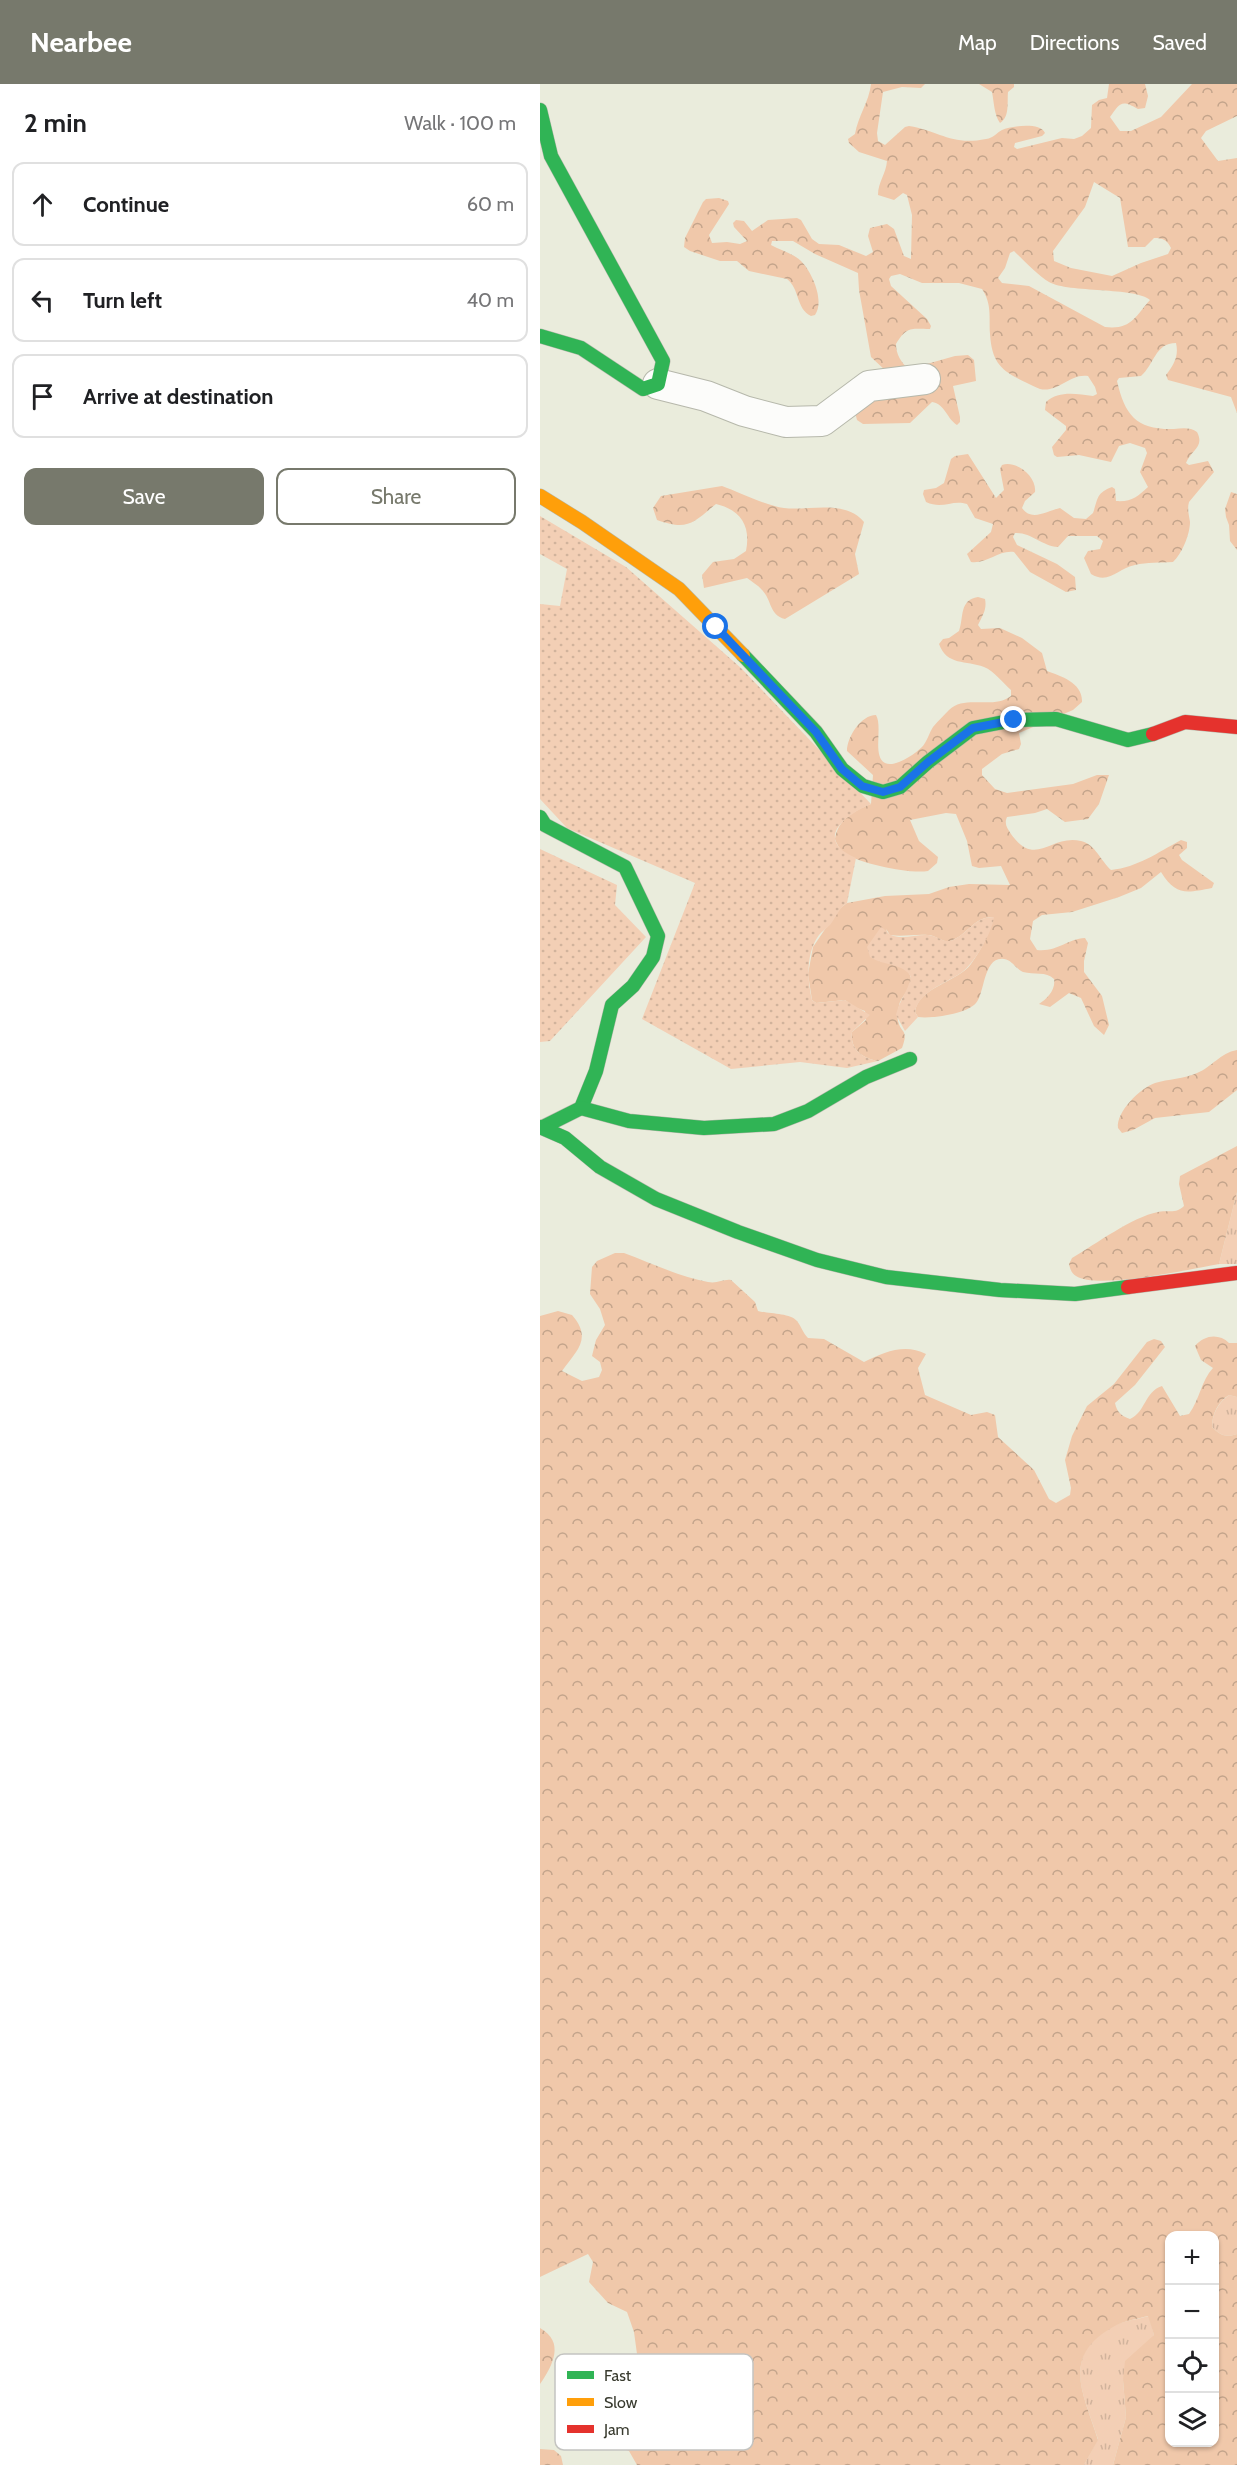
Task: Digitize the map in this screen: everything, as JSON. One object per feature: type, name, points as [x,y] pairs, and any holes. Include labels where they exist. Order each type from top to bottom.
[{"type":"street","points":[[540,110],[551,156],[663,361],[658,384]]},
{"type":"street","points":[[540,336],[581,348],[643,388],[658,384],[706,396],[744,411],[786,422],[822,421],[869,386],[924,379]]},
{"type":"street","points":[[540,496],[679,589],[816,732],[842,769],[862,786],[883,792],[900,787],[928,762],[973,728],[1014,720],[1056,719],[1128,740],[1144,737],[1185,722],[1237,727]]},
{"type":"street","points":[[540,818],[545,825],[625,867],[658,936],[653,957],[633,986],[612,1005],[596,1071],[581,1108]]},
{"type":"street","points":[[542,1127],[581,1108],[629,1121],[704,1128],[774,1124],[808,1111],[866,1077],[910,1059]]},
{"type":"street","points":[[542,1127],[565,1138],[600,1167],[656,1199],[816,1260],[886,1277],[940,1285],[1075,1294],[1237,1273]]},
{"type":"green space","points":[[871,84],[925,84],[921,88],[902,87],[883,92],[877,133],[878,141],[885,145],[909,126],[964,141],[993,137],[1002,130],[1019,126],[1038,127],[1045,133],[1042,136],[1015,143],[1014,147],[1017,149],[1062,138],[1074,139],[1082,136],[1091,128],[1092,105],[1107,98],[1109,84],[1145,84],[1148,96],[1145,108],[1138,109],[1124,103],[1116,108],[1110,117],[1120,131],[1131,131],[1161,117],[1192,84],[1237,84],[1237,116],[1206,131],[1201,138],[1218,161],[1237,158],[1237,413],[1231,397],[1168,380],[1166,375],[1176,356],[1176,343],[1169,344],[1159,351],[1141,376],[1119,378],[1117,381],[1129,412],[1142,423],[1161,429],[1195,430],[1199,437],[1198,445],[1186,463],[1189,465],[1208,461],[1214,472],[1189,502],[1189,532],[1185,544],[1173,562],[1140,564],[1108,577],[1097,577],[1091,574],[1084,558],[1088,551],[1100,549],[1103,541],[1097,536],[1068,536],[1058,547],[1021,533],[1015,533],[1013,537],[1017,545],[1057,564],[1075,577],[1076,590],[1066,592],[1030,572],[1014,552],[971,562],[967,554],[991,532],[993,524],[975,518],[967,504],[937,505],[926,502],[924,490],[936,488],[944,483],[951,459],[968,454],[996,498],[1004,490],[1000,469],[1002,465],[1014,465],[1025,471],[1033,481],[1035,492],[1025,501],[1022,508],[1035,515],[1060,508],[1074,518],[1086,519],[1093,513],[1100,494],[1107,489],[1112,487],[1115,489],[1116,501],[1126,501],[1141,494],[1148,487],[1140,472],[1147,453],[1145,448],[1130,443],[1119,446],[1111,462],[1079,455],[1057,457],[1054,455],[1052,447],[1066,430],[1066,426],[1045,410],[1046,402],[1062,394],[1093,396],[1097,394],[1095,387],[1088,376],[1082,376],[1053,388],[1040,389],[1005,370],[993,353],[989,305],[982,289],[959,283],[922,283],[900,274],[891,276],[889,279],[891,286],[927,319],[931,326],[930,329],[907,331],[900,338],[896,348],[904,364],[909,369],[955,356],[968,355],[974,360],[976,381],[953,386],[960,417],[957,425],[940,406],[932,402],[910,423],[863,424],[857,420],[855,412],[886,371],[871,357],[858,273],[815,254],[793,241],[772,241],[771,245],[791,254],[809,272],[816,287],[819,302],[815,315],[811,316],[803,309],[794,288],[787,279],[749,271],[737,261],[720,261],[684,247],[685,238],[703,202],[706,199],[719,198],[728,201],[729,204],[709,235],[712,243],[740,244],[747,241],[734,227],[733,223],[736,220],[744,221],[752,231],[768,220],[797,218],[801,220],[812,239],[819,244],[839,245],[866,256],[873,252],[868,236],[870,228],[887,224],[894,229],[904,256],[911,259],[912,215],[907,195],[903,193],[894,200],[878,195],[887,161],[859,152],[849,143],[848,139],[855,134]],"holes":[[[1094,182],[1120,198],[1128,247],[1145,247],[1154,238],[1160,238],[1166,241],[1171,248],[1168,254],[1112,276],[1071,268],[1054,261],[1053,251],[1085,207]],[[1014,251],[1049,282],[1071,288],[1131,293],[1150,300],[1132,321],[1121,326],[1105,327],[1029,286],[1002,283],[998,278],[1005,268],[1010,253]]]},
{"type":"green space","points":[[979,84],[1014,84],[1008,92],[1005,117],[1000,123],[995,112],[992,92]]},
{"type":"green space","points":[[722,486],[777,507],[837,508],[856,515],[864,522],[855,554],[859,574],[785,619],[773,611],[765,594],[747,578],[704,588],[702,575],[713,562],[734,559],[746,551],[747,534],[742,520],[732,510],[716,504],[690,523],[676,525],[657,520],[653,508],[661,496]]},
{"type":"green space","points":[[1231,492],[1237,494],[1237,550],[1230,541],[1225,509]]},
{"type":"green space","points":[[540,516],[626,567],[741,668],[871,804],[851,815],[837,829],[835,836],[837,844],[843,851],[856,858],[847,903],[820,934],[812,950],[809,984],[812,1000],[816,1003],[845,1000],[870,1015],[852,1032],[853,1044],[862,1055],[878,1061],[847,1068],[800,1062],[731,1069],[642,1019],[695,883],[567,828],[540,799],[540,604],[560,606],[567,569],[540,554]]},
{"type":"green space","points":[[978,597],[985,599],[984,612],[978,625],[981,629],[1000,628],[1022,638],[1042,653],[1047,671],[1075,685],[1082,702],[1073,710],[1019,733],[1021,744],[1019,749],[1002,754],[982,769],[982,775],[995,789],[1007,793],[1073,784],[1097,775],[1109,775],[1099,804],[1088,819],[1065,822],[1047,809],[1007,817],[1006,824],[1011,834],[1020,844],[1028,849],[1036,850],[1070,840],[1081,841],[1094,849],[1111,870],[1139,863],[1181,840],[1187,842],[1187,848],[1179,855],[1182,860],[1214,883],[1212,888],[1182,891],[1166,880],[1161,872],[1141,888],[1119,897],[1072,912],[1042,915],[1033,921],[1030,939],[1037,950],[1051,949],[1085,938],[1088,943],[1084,972],[1102,996],[1109,1025],[1104,1035],[1094,1026],[1081,998],[1069,993],[1050,1007],[1039,1004],[1050,994],[1054,987],[1054,979],[1044,974],[1023,972],[1004,959],[992,963],[979,998],[971,1007],[949,1015],[918,1017],[915,1012],[923,996],[957,976],[971,964],[985,941],[993,917],[980,920],[956,939],[950,941],[928,935],[890,935],[886,929],[899,966],[910,975],[911,984],[900,1002],[898,1011],[899,1025],[905,1035],[902,1048],[878,1061],[862,1055],[853,1044],[852,1032],[866,1020],[865,1011],[845,1000],[816,1003],[812,1000],[808,974],[813,947],[838,910],[847,903],[885,896],[929,894],[949,887],[969,884],[1010,885],[1001,866],[979,868],[972,866],[967,841],[956,814],[946,813],[910,820],[919,841],[938,857],[937,863],[928,871],[909,871],[886,867],[853,858],[844,852],[835,839],[837,832],[843,821],[871,804],[873,775],[847,751],[849,739],[860,723],[876,715],[879,727],[879,754],[885,763],[894,764],[922,747],[933,727],[956,705],[971,702],[996,702],[1011,696],[1011,690],[991,671],[952,659],[942,651],[939,644],[943,639],[959,631],[965,605]]},
{"type":"green space","points":[[540,849],[617,885],[615,905],[646,937],[550,1041],[540,1042]]},
{"type":"green space","points":[[994,917],[993,924],[977,956],[961,973],[921,999],[915,1012],[918,1017],[905,1031],[896,1015],[911,977],[903,969],[870,957],[867,947],[881,927],[895,936],[928,935],[951,941],[982,919]]},
{"type":"green space","points":[[1237,1050],[1237,1090],[1209,1112],[1155,1118],[1133,1130],[1122,1133],[1118,1128],[1121,1115],[1130,1101],[1149,1086],[1197,1073],[1226,1054]]},
{"type":"green space","points":[[1237,1146],[1237,1192],[1219,1264],[1123,1280],[1087,1280],[1073,1273],[1069,1264],[1072,1258],[1114,1232],[1137,1219],[1158,1212],[1175,1211],[1184,1206],[1179,1184],[1180,1176]]},
{"type":"green space","points":[[1237,1192],[1237,1264],[1219,1264]]},
{"type":"green space","points":[[615,1253],[624,1253],[697,1280],[717,1282],[731,1280],[755,1302],[758,1311],[794,1318],[808,1338],[824,1339],[864,1362],[887,1352],[902,1349],[926,1354],[918,1368],[925,1395],[971,1415],[987,1412],[995,1415],[998,1437],[1034,1470],[1049,1499],[1056,1503],[1070,1495],[1071,1488],[1065,1460],[1072,1436],[1087,1406],[1114,1384],[1147,1342],[1154,1339],[1161,1341],[1165,1347],[1135,1385],[1115,1403],[1120,1413],[1130,1419],[1139,1412],[1152,1393],[1162,1386],[1180,1416],[1189,1414],[1213,1368],[1201,1360],[1195,1346],[1203,1339],[1212,1337],[1221,1338],[1229,1343],[1237,1343],[1237,1397],[1229,1395],[1222,1401],[1214,1413],[1212,1427],[1223,1435],[1237,1434],[1237,2465],[1113,2465],[1126,2417],[1123,2380],[1125,2361],[1154,2335],[1148,2316],[1117,2325],[1097,2339],[1086,2351],[1081,2364],[1080,2377],[1098,2440],[1084,2465],[637,2465],[627,2450],[753,2450],[753,2354],[637,2354],[634,2332],[627,2312],[608,2303],[589,2282],[593,2262],[588,2254],[540,2277],[540,1316],[558,1311],[572,1315],[578,1323],[582,1338],[577,1351],[562,1371],[582,1381],[599,1377],[602,1370],[600,1362],[592,1356],[596,1340],[605,1325],[600,1309],[590,1294],[592,1267],[597,1261]]},
{"type":"green space","points":[[1229,1395],[1237,1397],[1237,1434],[1226,1436],[1212,1427],[1212,1422],[1216,1409]]},
{"type":"green space","points":[[1149,2316],[1154,2335],[1123,2380],[1126,2417],[1113,2465],[1084,2465],[1098,2439],[1080,2377],[1081,2363],[1086,2350],[1113,2326]]},
{"type":"green space","points":[[540,2328],[552,2340],[554,2354],[549,2369],[540,2384]]},
{"type":"green space","points":[[540,2449],[554,2450],[561,2456],[563,2465],[540,2465]]},
{"type":"traffic: fast","points":[[540,110],[551,156],[663,361],[658,384],[643,389],[581,348],[540,336]]},
{"type":"traffic: fast","points":[[743,655],[816,732],[842,769],[863,786],[883,792],[900,787],[928,762],[973,728],[1014,720],[1056,719],[1128,740],[1153,734]]},
{"type":"traffic: fast","points":[[540,817],[545,825],[625,867],[658,936],[653,957],[633,986],[612,1005],[596,1071],[581,1108],[543,1127]]},
{"type":"traffic: fast","points":[[581,1108],[629,1121],[704,1128],[774,1124],[808,1111],[866,1077],[910,1059]]},
{"type":"traffic: fast","points":[[540,1127],[565,1138],[600,1167],[656,1199],[738,1232],[817,1260],[886,1277],[1000,1290],[1075,1294],[1128,1287]]},
{"type":"traffic: slow","points":[[540,496],[679,589],[743,655]]},
{"type":"traffic: jam","points":[[1153,734],[1185,722],[1237,727]]},
{"type":"traffic: jam","points":[[1128,1287],[1237,1273]]},
{"type":"route","points":[[716,627],[816,732],[842,769],[862,786],[883,792],[900,787],[928,762],[973,728],[1014,720]]}]
